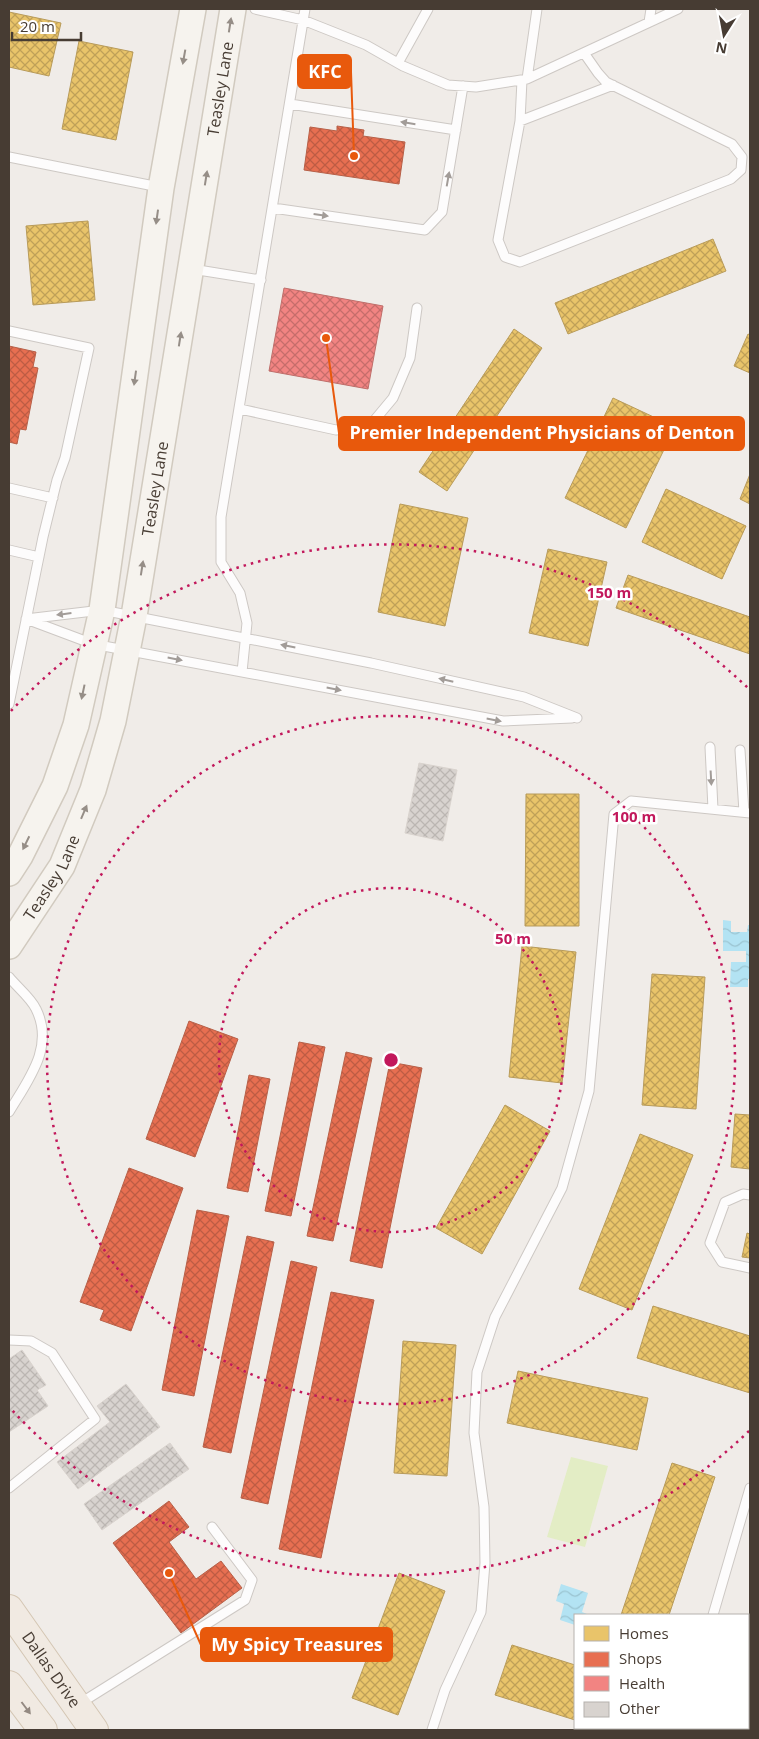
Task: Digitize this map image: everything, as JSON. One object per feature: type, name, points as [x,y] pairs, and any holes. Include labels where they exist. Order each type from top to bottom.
[{"type":"main road","points":[[9,873],[20,856],[55,786],[76,725],[102,610],[162,188],[193,9]]},
{"type":"main road","name":"Teasley Lane","points":[[9,946],[62,866],[90,798],[113,721],[134,616],[233,9]]},
{"type":"main road","name":"Dallas Drive","points":[[9,1609],[94,1730]]},
{"type":"main road","points":[[43,1730],[9,1685],[44,1659]]},
{"type":"lane","points":[[255,9],[303,20],[366,45],[398,63],[448,86],[476,87],[524,79],[678,9]]},
{"type":"lane","points":[[242,672],[247,624],[240,593],[221,562],[221,517],[305,9]]},
{"type":"lane","points":[[398,63],[428,9]]},
{"type":"lane","points":[[538,9],[524,79],[520,121],[498,240],[505,256],[520,262],[731,179],[741,170],[742,156],[732,144],[606,82],[598,74],[584,53]]},
{"type":"lane","points":[[650,22],[651,9]]},
{"type":"lane","points":[[520,121],[613,85]]},
{"type":"lane","points":[[273,208],[425,230],[442,212],[463,86]]},
{"type":"lane","points":[[290,104],[456,130]]},
{"type":"lane","points":[[9,157],[162,188]]},
{"type":"lane","points":[[192,269],[261,280]]},
{"type":"lane","points":[[240,409],[336,430],[356,428],[374,422],[393,398],[410,358],[417,308]]},
{"type":"lane","points":[[9,331],[89,348],[65,458],[39,557],[9,704]]},
{"type":"lane","points":[[9,488],[53,498]]},
{"type":"lane","points":[[9,550],[39,557]]},
{"type":"lane","points":[[102,610],[370,663],[524,698],[577,718],[503,721],[93,644],[26,619],[102,610]]},
{"type":"lane","points":[[710,747],[713,809]]},
{"type":"lane","points":[[432,1730],[445,1690],[481,1612],[484,1563],[484,1508],[474,1433],[477,1372],[495,1317],[562,1188],[589,1091],[614,814],[631,801],[747,812],[740,750]]},
{"type":"lane","points":[[9,978],[36,1008],[42,1024],[43,1046],[33,1071],[9,1112]]},
{"type":"lane","points":[[750,1195],[743,1194],[725,1202],[710,1244],[722,1262],[750,1268]]},
{"type":"lane","points":[[9,1340],[31,1341],[52,1353],[96,1419],[9,1488]]},
{"type":"lane","points":[[713,1614],[750,1488]]},
{"type":"lane","points":[[77,1706],[245,1600],[252,1580],[212,1527]]},
{"type":"green space","points":[[571,1457],[608,1466],[585,1547],[547,1537]]},
{"type":"water","points":[[723,920],[731,921],[731,932],[747,932],[748,925],[750,925],[750,979],[748,979],[748,987],[730,987],[731,962],[746,962],[746,951],[723,951]]},
{"type":"water","points":[[561,1584],[588,1593],[582,1612],[587,1614],[574,1614],[574,1625],[560,1620],[564,1604],[556,1601]]},
{"type":"building: Homes","points":[[9,12],[61,23],[49,76],[9,67]]},
{"type":"building: Homes","points":[[79,41],[133,52],[116,140],[62,129]]},
{"type":"building: Homes","points":[[88,221],[95,300],[33,305],[26,226]]},
{"type":"building: Homes","points":[[713,239],[726,271],[568,334],[555,303]]},
{"type":"building: Homes","points":[[514,329],[542,348],[447,491],[419,472]]},
{"type":"building: Homes","points":[[748,334],[750,335],[750,373],[734,366]]},
{"type":"building: Homes","points":[[613,398],[675,427],[626,528],[565,498]]},
{"type":"building: Homes","points":[[750,474],[750,504],[740,499]]},
{"type":"building: Homes","points":[[666,489],[746,526],[722,579],[642,542]]},
{"type":"building: Homes","points":[[400,504],[468,518],[445,626],[378,612]]},
{"type":"building: Homes","points":[[548,549],[607,562],[588,646],[529,633]]},
{"type":"building: Homes","points":[[628,575],[750,617],[750,654],[616,608]]},
{"type":"building: Homes","points":[[526,794],[579,794],[579,926],[525,926]]},
{"type":"building: Homes","points":[[522,946],[576,952],[562,1083],[509,1077]]},
{"type":"building: Homes","points":[[652,974],[705,977],[696,1109],[642,1105]]},
{"type":"building: Homes","points":[[505,1105],[550,1131],[482,1254],[436,1228]]},
{"type":"building: Homes","points":[[735,1114],[750,1115],[750,1169],[731,1167]]},
{"type":"building: Homes","points":[[640,1134],[693,1155],[632,1310],[579,1289]]},
{"type":"building: Homes","points":[[747,1233],[750,1234],[750,1258],[742,1257]]},
{"type":"building: Homes","points":[[653,1306],[750,1336],[750,1393],[637,1358]]},
{"type":"building: Homes","points":[[403,1341],[456,1345],[447,1476],[394,1473]]},
{"type":"building: Homes","points":[[518,1371],[648,1398],[637,1450],[507,1423]]},
{"type":"building: Homes","points":[[672,1463],[715,1477],[669,1614],[621,1614]]},
{"type":"building: Homes","points":[[399,1573],[445,1591],[398,1715],[352,1698]]},
{"type":"building: Homes","points":[[750,1637],[750,1730],[718,1730],[749,1729]]},
{"type":"building: Homes","points":[[512,1645],[574,1665],[574,1720],[495,1695]]},
{"type":"building: Homes","points":[[604,1729],[640,1729],[640,1730]]},
{"type":"building: Shops","points":[[337,126],[364,130],[363,136],[405,142],[399,184],[304,170],[310,127],[337,131]]},
{"type":"building: Shops","points":[[9,346],[36,352],[33,367],[38,368],[26,430],[20,429],[17,444],[9,442]]},
{"type":"building: Shops","points":[[189,1021],[238,1039],[195,1157],[146,1139]]},
{"type":"building: Shops","points":[[299,1042],[325,1047],[291,1216],[265,1211]]},
{"type":"building: Shops","points":[[346,1052],[372,1058],[333,1241],[307,1236]]},
{"type":"building: Shops","points":[[390,1062],[422,1068],[382,1268],[350,1261]]},
{"type":"building: Shops","points":[[249,1075],[270,1079],[248,1192],[227,1188]]},
{"type":"building: Shops","points":[[129,1168],[183,1188],[131,1331],[100,1320],[104,1310],[80,1302]]},
{"type":"building: Shops","points":[[197,1210],[229,1216],[194,1396],[162,1390]]},
{"type":"building: Shops","points":[[247,1236],[274,1242],[231,1453],[203,1447]]},
{"type":"building: Shops","points":[[291,1261],[317,1267],[268,1504],[241,1498]]},
{"type":"building: Shops","points":[[331,1292],[374,1300],[321,1558],[279,1549]]},
{"type":"building: Shops","points":[[169,1501],[189,1527],[169,1542],[196,1579],[221,1561],[242,1588],[181,1633],[113,1543]]},
{"type":"building: Health","points":[[284,288],[383,306],[368,389],[269,371]]},
{"type":"building: Other","points":[[419,763],[457,770],[443,841],[405,833]]},
{"type":"building: Other","points":[[22,1350],[46,1385],[37,1390],[48,1406],[9,1432],[9,1359]]},
{"type":"building: Other","points":[[126,1384],[160,1427],[78,1489],[57,1462],[110,1422],[97,1406]]},
{"type":"building: Other","points":[[170,1443],[189,1469],[102,1530],[84,1504]]},
{"type":"place","name":"KFC","points":[[354,156]]},
{"type":"place","name":"Premier Independent Physicians of Denton","points":[[326,338]]},
{"type":"place","name":"My Spicy Treasures","points":[[169,1573]]}]
